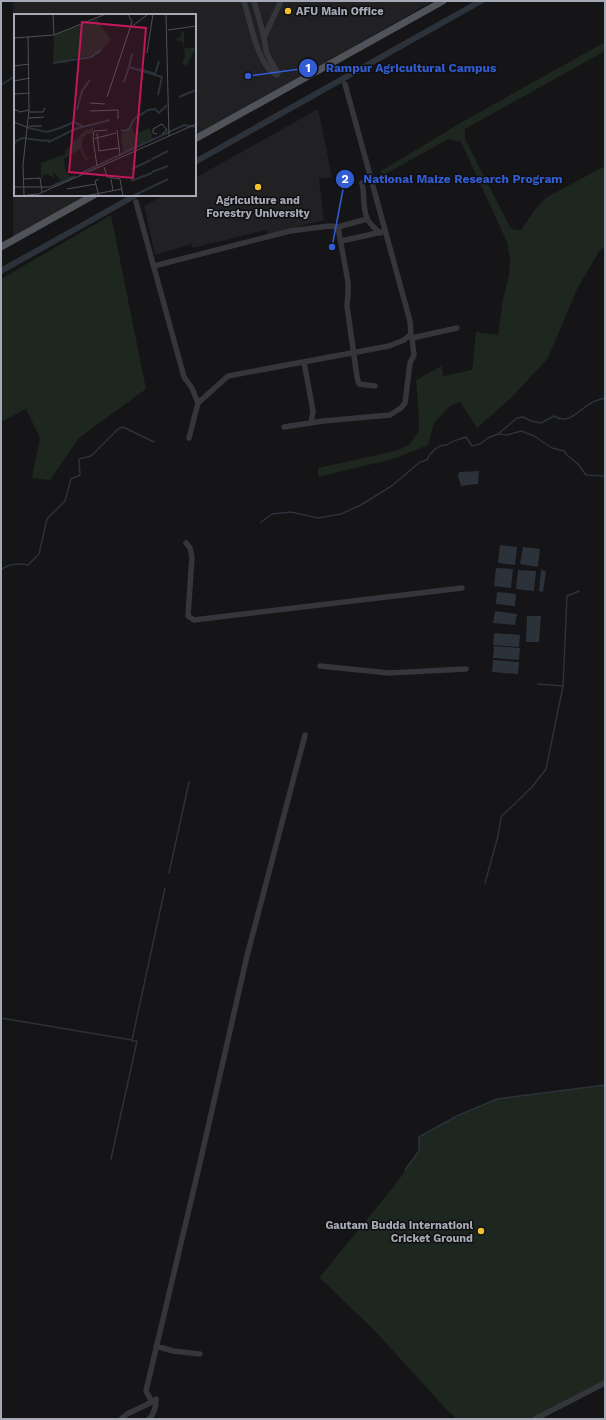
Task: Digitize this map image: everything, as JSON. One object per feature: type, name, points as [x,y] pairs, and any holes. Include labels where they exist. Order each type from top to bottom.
[{"type":"main road","points":[[196,138],[443,1]]},
{"type":"main road","points":[[1,247],[92,196]]},
{"type":"street","points":[[244,1],[262,58],[272,73],[278,74],[266,51],[264,37],[254,1]]},
{"type":"street","points":[[264,37],[281,1]]},
{"type":"street","points":[[284,427],[390,415],[401,408],[405,403],[410,363],[414,355],[410,321],[382,232],[345,84]]},
{"type":"street","points":[[362,183],[367,219],[382,232]]},
{"type":"street","points":[[136,202],[184,377],[192,388],[198,404]]},
{"type":"street","points":[[154,266],[290,231],[329,226],[338,227],[367,219]]},
{"type":"street","points":[[338,227],[348,282],[347,306],[359,384],[375,386]]},
{"type":"street","points":[[341,241],[382,232]]},
{"type":"street","points":[[189,438],[198,404],[228,376],[398,343],[411,336],[457,328]]},
{"type":"street","points":[[304,362],[314,411],[311,423]]},
{"type":"street","points":[[186,543],[190,548],[192,556],[188,616],[194,620],[462,588]]},
{"type":"street","points":[[320,666],[389,673],[466,669]]},
{"type":"street","points":[[122,1419],[127,1414],[152,1402],[146,1391],[156,1346],[201,1159],[247,956],[306,735]]},
{"type":"street","points":[[156,1346],[172,1351],[200,1354]]},
{"type":"street","points":[[535,1419],[605,1383]]},
{"type":"street","points":[[149,1419],[156,1407],[156,1398]]},
{"type":"shaded area","points":[[13,1],[433,1],[196,136],[196,14],[14,14],[14,196],[91,196],[13,241]]},
{"type":"shaded area","points":[[605,42],[605,51],[465,129],[465,139],[510,227],[515,230],[521,230],[537,207],[547,197],[605,166],[605,246],[600,250],[578,287],[548,358],[512,397],[477,428],[460,402],[450,406],[434,423],[428,445],[393,459],[318,477],[318,468],[395,451],[410,444],[419,430],[416,380],[442,366],[443,376],[472,370],[476,332],[498,335],[503,299],[509,276],[510,260],[507,242],[461,142],[448,139],[382,176],[381,171],[462,122]]},
{"type":"shaded area","name":"Agriculture and Forestry University","points":[[318,109],[332,177],[319,179],[324,220],[268,234],[266,230],[193,248],[191,244],[155,255],[144,206],[162,196],[196,196],[196,177]]},
{"type":"shaded area","points":[[111,215],[146,389],[79,438],[50,480],[32,478],[40,438],[26,409],[1,422],[1,279]]},
{"type":"shaded area","points":[[479,471],[478,484],[461,486],[458,476],[459,472]]},
{"type":"shaded area","points":[[500,545],[517,547],[515,565],[498,563]]},
{"type":"shaded area","points":[[523,547],[540,549],[538,567],[520,564]]},
{"type":"shaded area","points":[[496,568],[513,569],[511,588],[494,586]]},
{"type":"shaded area","points":[[518,570],[536,571],[534,591],[516,589]]},
{"type":"shaded area","points":[[541,570],[546,571],[543,592],[539,591]]},
{"type":"shaded area","points":[[497,592],[516,594],[515,606],[496,604]]},
{"type":"shaded area","points":[[495,611],[517,614],[515,625],[493,623]]},
{"type":"shaded area","points":[[527,616],[541,616],[539,642],[526,642]]},
{"type":"shaded area","points":[[494,633],[520,635],[519,647],[493,645]]},
{"type":"shaded area","points":[[494,646],[520,648],[519,660],[493,658]]},
{"type":"shaded area","points":[[493,660],[519,662],[518,674],[492,672]]},
{"type":"shaded area","name":"Gautam Budda Internationl Cricket Ground","points":[[605,1084],[605,1384],[538,1419],[457,1419],[375,1331],[319,1278],[395,1185],[419,1151],[419,1137],[440,1125],[497,1099]]},
{"type":"waterway","points":[[196,161],[481,1]]},
{"type":"waterway","points":[[1,85],[14,77]]},
{"type":"waterway","points":[[1,271],[134,196]]},
{"type":"waterway","points":[[261,522],[272,514],[291,512],[318,518],[341,514],[361,505],[393,485],[420,462],[427,460],[433,451],[438,447],[466,437],[472,446],[480,444],[488,438],[498,434],[517,418],[523,417],[531,421],[541,423],[554,416],[560,419],[570,418],[593,402],[605,398]]},
{"type":"waterway","points":[[1,570],[14,564],[28,565],[39,554],[47,519],[65,501],[71,479],[80,475],[79,459],[91,456],[118,429],[123,427],[154,442]]},
{"type":"waterway","points":[[498,434],[507,435],[521,431],[534,436],[552,448],[564,451],[578,464],[586,475],[605,476]]},
{"type":"waterway","points":[[485,883],[498,836],[501,817],[532,787],[546,769],[563,686],[567,596],[579,591]]},
{"type":"waterway","points":[[538,684],[563,686]]},
{"type":"waterway","points":[[169,873],[189,782]]},
{"type":"waterway","points":[[1,1018],[132,1040],[165,888]]},
{"type":"waterway","points":[[111,1159],[137,1041],[132,1041]]},
{"type":"waterway","points":[[405,1170],[419,1151],[419,1137],[457,1116],[497,1099],[605,1085]]},
{"type":"place","name":"AFU Main Office","points":[[288,11]]},
{"type":"place","name":"Rampur Agricultural Campus","points":[[248,76]]},
{"type":"place","name":"Agriculture and Forestry University","points":[[258,187]]},
{"type":"place","name":"National Maize Research Program","points":[[332,247]]},
{"type":"place","name":"Gautam Budda Internationl Cricket Ground","points":[[481,1231]]}]
